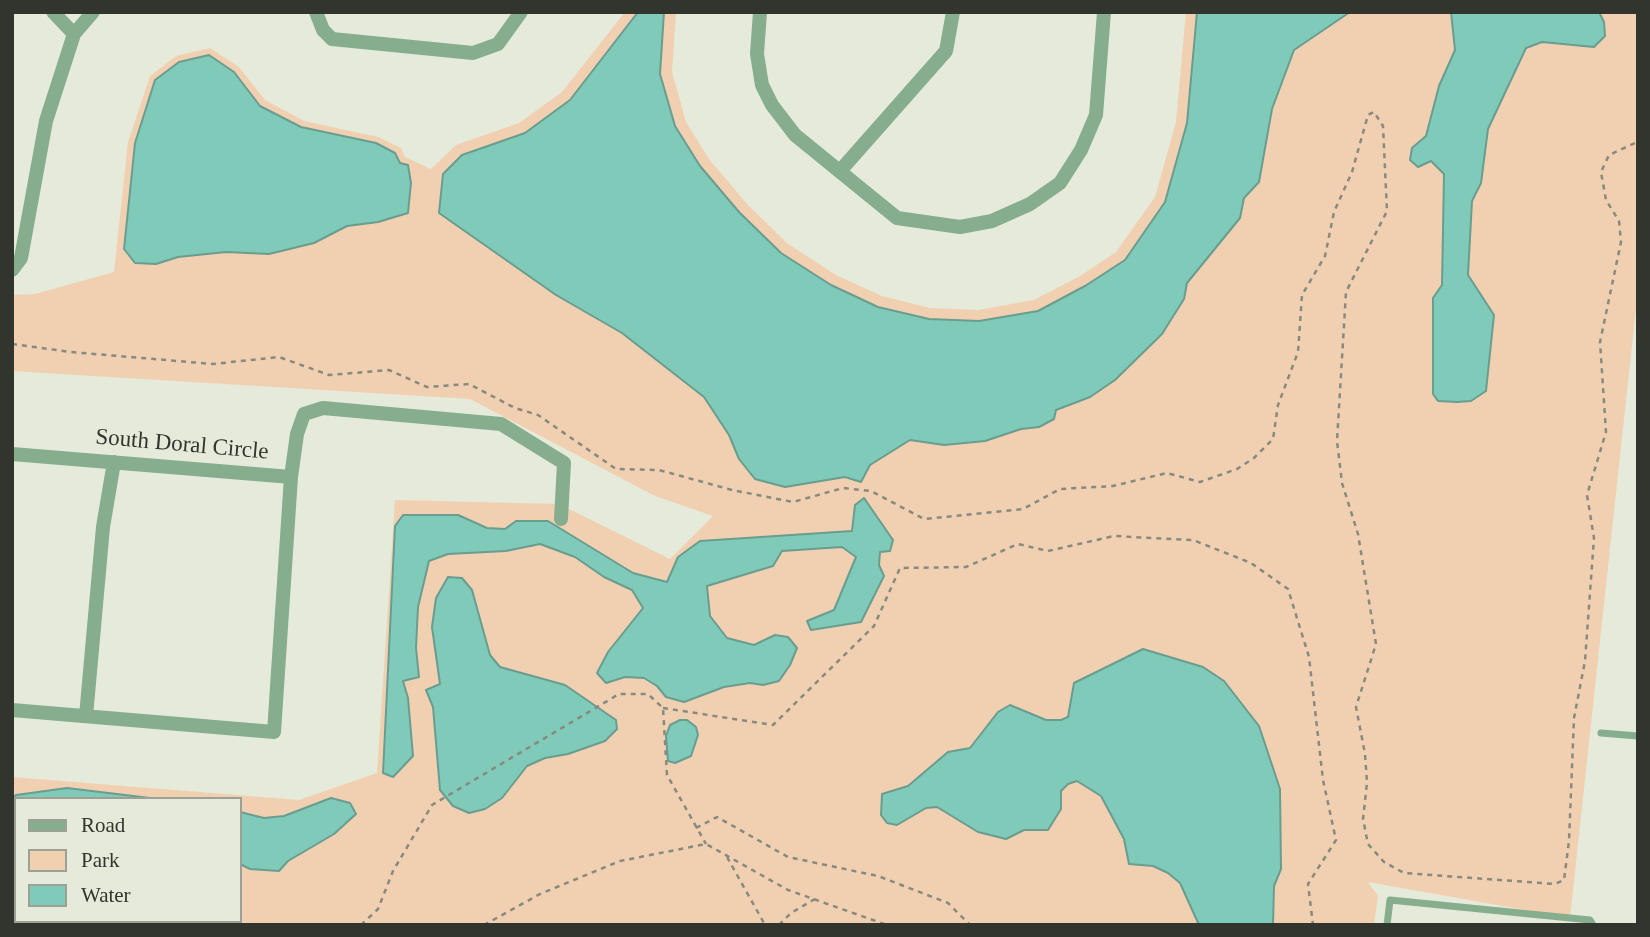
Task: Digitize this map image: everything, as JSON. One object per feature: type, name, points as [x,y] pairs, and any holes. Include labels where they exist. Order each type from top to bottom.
[{"type":"street","points":[[53,12],[74,34]]},
{"type":"street","points":[[12,271],[21,258],[46,121],[74,34],[93,12]]},
{"type":"street","points":[[316,12],[323,30],[332,39],[473,53],[498,44],[521,12]]},
{"type":"street","points":[[761,12],[758,54],[762,85],[772,105],[795,135],[897,218],[960,227],[992,221],[1030,204],[1060,183],[1081,150],[1096,114],[1104,12]]},
{"type":"street","points":[[840,171],[946,51],[953,12]]},
{"type":"street","name":"South Doral Circle","points":[[12,454],[291,477],[297,434],[304,414],[323,408],[501,424],[564,463],[561,519]]},
{"type":"street","points":[[86,716],[103,527],[114,462]]},
{"type":"street","points":[[12,710],[274,732],[291,477]]},
{"type":"lane","points":[[1601,733],[1638,736]]},
{"type":"lane","points":[[1387,925],[1390,900],[1590,920],[1593,925]]},
{"type":"path","points":[[12,344],[214,364],[279,357],[329,375],[389,370],[427,387],[469,384],[515,408],[538,415],[616,469],[659,470],[793,502],[843,488],[871,491],[924,519],[1023,509],[1060,489],[1113,486],[1167,473],[1200,482],[1237,469],[1254,458],[1273,439],[1278,405],[1298,352],[1302,295],[1325,256],[1334,212],[1352,172],[1368,115],[1374,112],[1383,126],[1387,211],[1346,292],[1337,441],[1342,483],[1358,534],[1376,644],[1356,707],[1365,754],[1367,783],[1363,819],[1368,844],[1384,862],[1404,873],[1555,884],[1564,880],[1569,841],[1574,718],[1585,661],[1594,538],[1587,495],[1606,432],[1600,342],[1622,242],[1619,221],[1606,200],[1601,172],[1609,155],[1635,143],[1638,138]]},
{"type":"path","points":[[361,925],[378,909],[393,871],[432,805],[619,694],[648,694],[663,708],[773,726],[855,648],[874,625],[900,568],[966,567],[1018,544],[1048,551],[1114,536],[1193,540],[1251,563],[1288,589],[1309,657],[1323,780],[1336,839],[1308,884],[1313,925]]},
{"type":"path","points":[[663,708],[667,775],[706,844],[788,890],[887,925]]},
{"type":"path","points":[[696,828],[717,817],[788,857],[878,876],[948,903],[971,925]]},
{"type":"path","points":[[484,925],[540,894],[620,861],[706,844]]},
{"type":"path","points":[[726,855],[765,925]]},
{"type":"path","points":[[779,925],[791,913],[815,899]]},
{"type":"green space","points":[[625,12],[676,12],[672,72],[686,122],[709,159],[747,204],[788,244],[836,275],[882,296],[930,308],[978,310],[1034,300],[1080,276],[1116,252],[1155,197],[1176,122],[1186,12],[1638,12],[1638,290],[1570,918],[1368,882],[1378,896],[1374,925],[12,925],[12,777],[299,800],[377,773],[395,500],[559,504],[670,559],[713,516],[655,496],[470,399],[12,371],[12,295],[35,294],[114,272],[128,142],[150,76],[176,56],[210,48],[239,67],[265,100],[304,121],[378,137],[401,148],[405,157],[431,169],[456,145],[519,123],[562,92]]},
{"type":"water","points":[[638,12],[664,12],[660,74],[675,126],[700,166],[739,212],[781,253],[831,285],[878,307],[929,319],[979,321],[1038,311],[1085,286],[1125,260],[1165,202],[1187,123],[1197,12],[1350,12],[1294,50],[1272,109],[1259,182],[1244,198],[1240,218],[1187,283],[1184,299],[1162,334],[1115,380],[1090,397],[1056,410],[1054,419],[1039,427],[1021,429],[985,441],[944,445],[910,440],[870,465],[861,482],[845,477],[785,487],[755,479],[739,459],[729,435],[704,397],[622,333],[556,295],[439,213],[443,174],[462,155],[525,133],[570,100]]},
{"type":"water","points":[[1451,12],[1599,12],[1604,22],[1605,36],[1594,47],[1542,42],[1526,48],[1488,129],[1481,183],[1472,201],[1468,275],[1494,315],[1486,391],[1471,401],[1457,402],[1438,401],[1433,394],[1433,298],[1442,285],[1444,174],[1431,161],[1418,167],[1410,160],[1412,148],[1426,136],[1439,86],[1455,50]]},
{"type":"water","points":[[209,55],[234,72],[260,106],[301,127],[376,143],[395,153],[400,163],[408,165],[411,183],[408,213],[378,222],[347,226],[314,243],[269,254],[226,252],[178,257],[156,264],[135,263],[124,249],[135,143],[155,80],[179,62]]},
{"type":"water","points":[[864,498],[893,540],[890,551],[880,552],[879,565],[884,576],[861,622],[811,630],[807,621],[834,610],[856,557],[842,547],[782,551],[773,566],[707,586],[710,616],[727,638],[754,645],[775,635],[788,637],[797,648],[790,665],[779,681],[763,685],[750,683],[724,687],[684,702],[666,697],[657,686],[644,678],[625,677],[606,683],[597,673],[608,652],[643,608],[632,590],[604,577],[575,557],[540,544],[506,551],[448,554],[429,561],[418,607],[416,648],[419,677],[403,681],[408,698],[413,756],[393,777],[383,773],[395,526],[403,515],[458,515],[487,528],[505,529],[516,521],[548,521],[633,573],[667,582],[678,557],[700,541],[852,531],[855,505]]},
{"type":"water","points":[[448,577],[462,578],[472,590],[490,655],[500,667],[565,685],[616,720],[617,729],[605,741],[568,754],[545,758],[527,766],[502,798],[485,809],[469,813],[453,806],[440,790],[433,707],[426,690],[440,684],[432,627],[436,598]]},
{"type":"water","points":[[1143,649],[1203,667],[1224,681],[1259,726],[1280,789],[1281,869],[1274,886],[1273,925],[1199,925],[1180,883],[1153,866],[1129,864],[1124,839],[1101,796],[1077,781],[1068,784],[1061,791],[1061,809],[1048,830],[1024,830],[1006,839],[978,832],[937,807],[926,808],[897,825],[887,823],[881,815],[882,794],[908,786],[948,752],[970,748],[998,712],[1010,705],[1046,720],[1068,717],[1074,683]]},
{"type":"water","points":[[687,720],[696,727],[698,735],[691,756],[675,763],[668,761],[666,736],[670,725]]},
{"type":"water","points":[[67,788],[141,797],[14,797]]},
{"type":"water","points":[[14,797],[12,833],[12,799]]},
{"type":"water","points":[[331,798],[350,803],[356,814],[334,834],[288,861],[279,871],[250,869],[242,865],[242,812],[264,818],[284,816]]},
{"type":"water","points":[[12,858],[14,923],[168,923],[12,925]]}]
